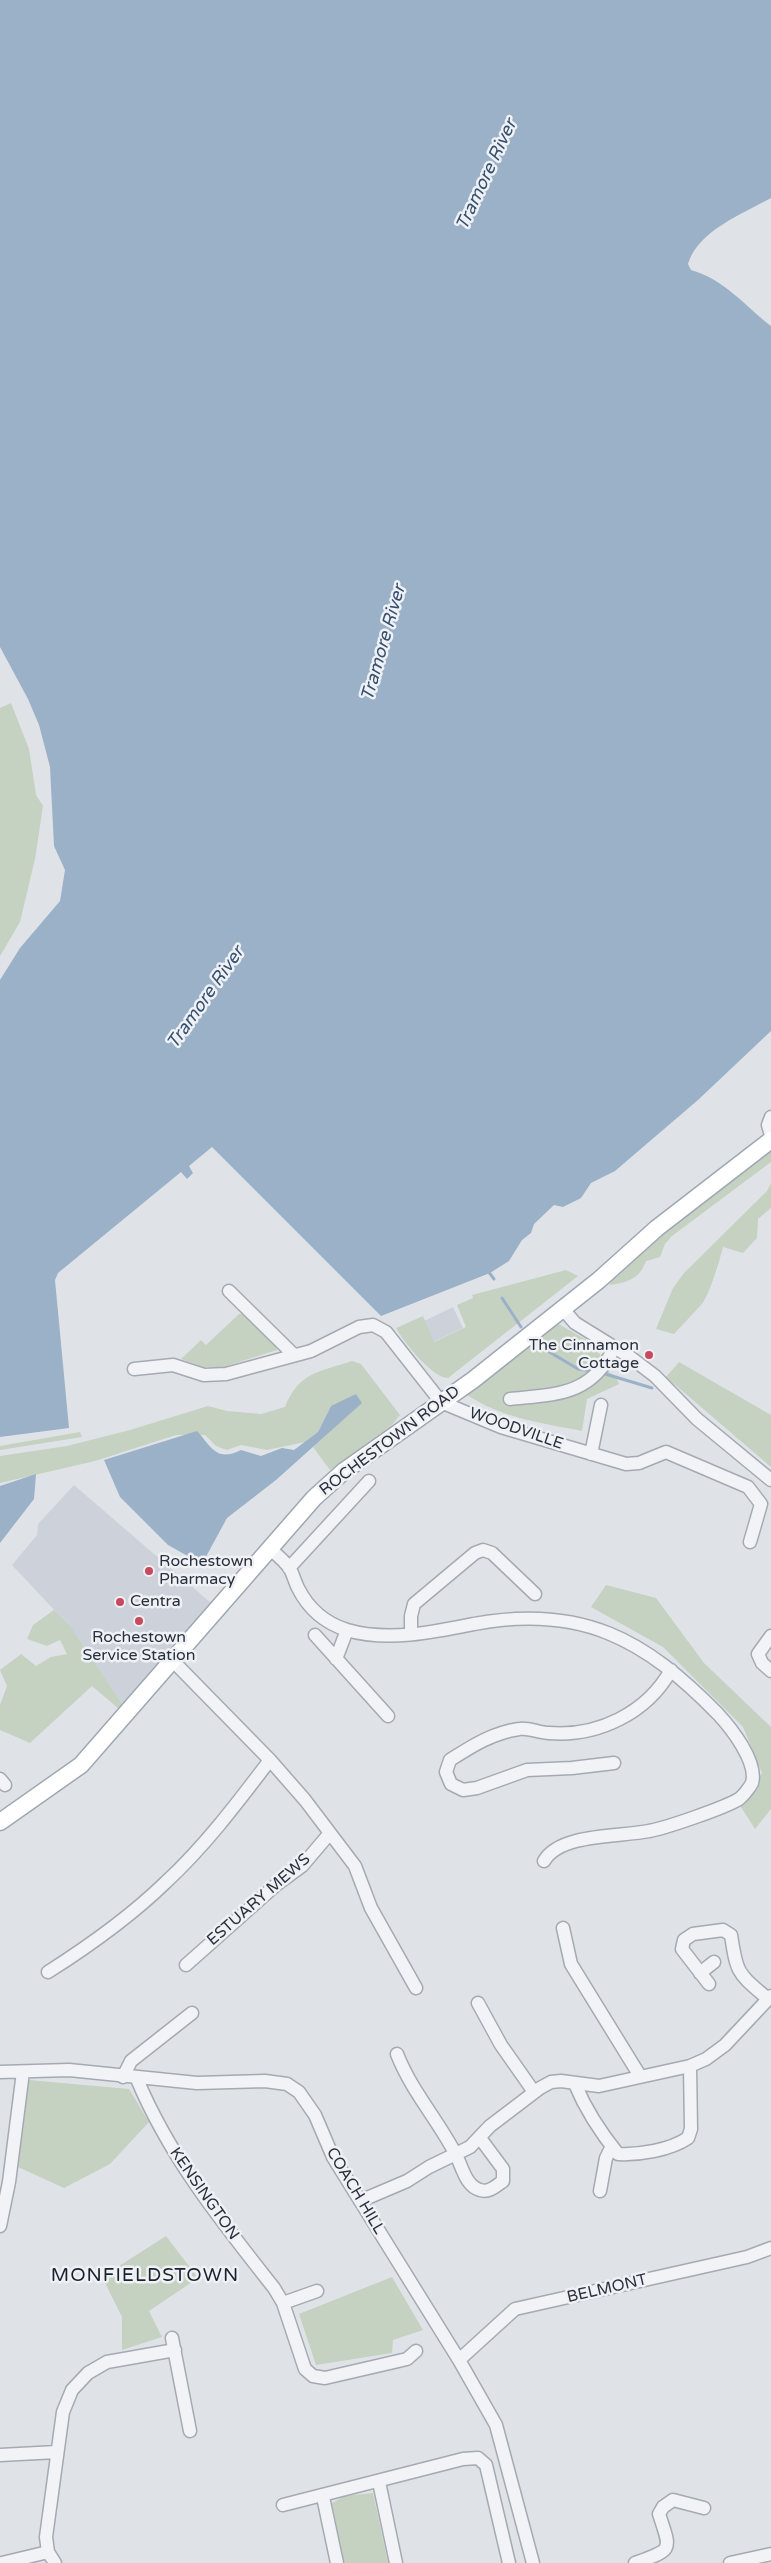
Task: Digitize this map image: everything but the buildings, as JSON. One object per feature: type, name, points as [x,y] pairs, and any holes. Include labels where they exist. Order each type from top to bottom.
[{"type":"main road","name":"ROCHESTOWN ROAD","points":[[0,1822],[81,1765],[269,1548],[314,1498],[344,1471],[441,1402],[587,1289],[657,1228],[771,1140]]},
{"type":"street","points":[[771,1117],[768,1125],[771,1135]]},
{"type":"street","points":[[229,1291],[293,1354]]},
{"type":"street","points":[[562,1308],[575,1323],[655,1376],[697,1419],[771,1480]]},
{"type":"street","points":[[134,1369],[173,1365],[199,1374],[215,1375],[311,1351],[366,1325],[377,1326],[392,1339],[441,1402]]},
{"type":"street","points":[[510,1399],[566,1393],[604,1367],[614,1348]]},
{"type":"street","name":"WOODVILLE","points":[[441,1402],[501,1427],[626,1464],[639,1463],[666,1452],[748,1487],[762,1504],[750,1542]]},
{"type":"street","points":[[591,1454],[601,1405]]},
{"type":"street","points":[[289,1568],[369,1481]]},
{"type":"street","points":[[269,1548],[289,1568],[309,1606],[326,1621],[348,1630],[427,1635],[475,1624],[542,1617],[579,1624],[637,1646],[690,1685],[735,1732],[752,1769],[752,1783],[740,1798],[650,1831],[565,1844],[548,1854],[544,1861]]},
{"type":"street","points":[[410,1634],[410,1616],[414,1604],[483,1550],[492,1554],[535,1594]]},
{"type":"street","points":[[336,1659],[348,1630]]},
{"type":"street","points":[[315,1635],[388,1716]]},
{"type":"street","points":[[771,1636],[758,1654],[762,1663],[771,1671]]},
{"type":"street","points":[[173,1661],[270,1760],[355,1866],[371,1908],[416,1988]]},
{"type":"street","points":[[614,1763],[572,1768],[527,1770],[478,1788],[463,1790],[451,1784],[446,1772],[450,1760],[493,1735],[521,1728],[549,1733],[574,1733],[624,1718],[642,1706],[657,1691],[670,1670]]},
{"type":"street","points":[[48,1972],[120,1920],[165,1884],[196,1852],[270,1760]]},
{"type":"street","name":"ESTUARY MEWS","points":[[186,1965],[276,1885],[302,1866],[330,1833]]},
{"type":"street","points":[[562,1928],[571,1964],[640,2076]]},
{"type":"street","points":[[360,2201],[407,2182],[470,2147],[490,2126],[534,2092],[552,2082],[561,2081],[599,2086],[690,2066],[706,2059],[725,2044],[769,1998],[741,1976],[735,1965],[731,1936],[723,1930],[693,1934],[684,1940],[682,1949],[708,1984]]},
{"type":"street","points":[[700,1973],[714,1962]]},
{"type":"street","points":[[478,2003],[501,2045],[534,2092]]},
{"type":"street","points":[[124,2077],[131,2061],[192,2013]]},
{"type":"street","points":[[396,2054],[415,2090],[456,2154],[470,2184],[480,2191],[492,2190],[503,2181],[503,2168],[480,2138]]},
{"type":"street","points":[[576,2084],[580,2097],[618,2154],[632,2154],[680,2143],[688,2138],[691,2129],[690,2066]]},
{"type":"street","name":"COACH HILL","points":[[0,2072],[68,2070],[137,2079],[197,2083],[265,2081],[287,2084],[307,2100],[333,2157],[459,2360],[496,2425],[533,2563]]},
{"type":"street","points":[[0,2226],[10,2173],[23,2072]]},
{"type":"street","name":"KENSINGTON","points":[[137,2079],[154,2120],[170,2148],[204,2198],[274,2288],[282,2303],[306,2369],[313,2376],[325,2378],[407,2359],[416,2351]]},
{"type":"street","points":[[600,2191],[606,2158],[612,2146]]},
{"type":"street","name":"BELMONT","points":[[459,2360],[515,2309],[747,2257],[771,2248]]},
{"type":"street","points":[[282,2303],[317,2291]]},
{"type":"street","points":[[2,2563],[52,2558],[46,2537],[63,2412],[72,2390],[88,2373],[108,2362],[174,2344],[190,2431]]},
{"type":"street","points":[[0,2455],[57,2452]]},
{"type":"street","points":[[283,2505],[463,2459],[478,2458],[486,2465],[509,2563]]},
{"type":"street","points":[[379,2482],[396,2563]]},
{"type":"street","points":[[323,2496],[337,2563]]},
{"type":"street","points":[[635,2563],[660,2554],[668,2545],[668,2536],[658,2514],[663,2507],[673,2500],[704,2508]]},
{"type":"street","points":[[730,2563],[765,2558]]},
{"type":"shaded area","points":[[453,1307],[463,1328],[433,1342],[424,1321]]},
{"type":"shaded area","points":[[74,1485],[211,1603],[123,1705],[71,1628],[12,1565],[37,1535],[38,1524]]},
{"type":"green space","points":[[11,703],[29,749],[36,795],[43,806],[35,859],[20,922],[0,956],[0,708]]},
{"type":"green space","points":[[771,1147],[771,1162],[672,1236],[665,1244],[660,1257],[646,1261],[640,1272],[632,1279],[609,1285],[620,1269],[642,1249]]},
{"type":"green space","points":[[771,1183],[771,1208],[758,1219],[757,1238],[743,1253],[723,1247],[711,1286],[701,1305],[674,1334],[656,1329],[673,1288],[684,1273],[767,1191]]},
{"type":"green space","points":[[566,1270],[578,1276],[448,1378],[441,1376],[426,1366],[411,1350],[396,1328],[423,1316],[434,1342],[466,1327],[457,1305],[473,1298],[472,1295]]},
{"type":"green space","points":[[239,1314],[243,1314],[274,1341],[277,1350],[223,1367],[204,1367],[181,1359],[201,1340],[206,1345]]},
{"type":"green space","points":[[557,1323],[600,1348],[598,1351],[609,1372],[616,1377],[619,1384],[587,1399],[582,1431],[508,1414],[480,1403],[467,1395],[481,1379]]},
{"type":"green space","points":[[352,1361],[361,1364],[400,1415],[391,1426],[330,1470],[313,1447],[361,1403],[331,1406],[318,1432],[305,1442],[267,1450],[241,1445],[227,1450],[216,1446],[205,1435],[176,1435],[95,1461],[0,1483],[0,1456],[67,1446],[130,1430],[208,1406],[227,1411],[261,1414],[285,1407],[297,1387],[311,1375]]},
{"type":"green space","points":[[679,1362],[771,1415],[771,1467],[666,1377]]},
{"type":"green space","points":[[80,1432],[82,1437],[0,1450],[0,1446]]},
{"type":"green space","points":[[606,1585],[656,1598],[704,1663],[771,1727],[771,1809],[755,1829],[739,1804],[762,1773],[743,1727],[663,1647],[591,1607]]},
{"type":"green space","points":[[54,1610],[70,1626],[123,1705],[119,1709],[92,1686],[30,1743],[0,1730],[0,1705],[7,1686],[0,1670],[21,1654],[36,1666],[51,1657],[67,1654],[60,1640],[47,1646],[27,1639],[33,1625]]},
{"type":"green space","points":[[29,2080],[129,2089],[149,2122],[110,2164],[64,2188],[18,2167]]},
{"type":"green space","points":[[166,2236],[198,2278],[149,2311],[162,2337],[122,2350],[122,2317],[102,2277]]},
{"type":"green space","points":[[392,2277],[423,2330],[393,2340],[392,2353],[316,2365],[299,2314]]},
{"type":"green space","points":[[373,2493],[388,2563],[344,2563],[332,2503],[345,2496]]},
{"type":"water","name":"Tramore River","points":[[0,0],[771,0],[771,198],[735,217],[711,233],[693,252],[688,264],[691,270],[703,274],[724,286],[771,326],[771,1031],[698,1100],[615,1171],[591,1183],[581,1198],[563,1207],[554,1205],[534,1224],[531,1233],[522,1240],[509,1261],[490,1273],[381,1316],[212,1147],[189,1166],[193,1173],[187,1179],[181,1172],[58,1273],[55,1280],[69,1428],[0,1437],[0,980],[20,948],[60,901],[65,870],[54,846],[50,767],[39,725],[28,699],[0,647]]},
{"type":"water","points":[[356,1394],[362,1403],[276,1480],[227,1518],[202,1564],[168,1545],[120,1497],[104,1460],[197,1431],[211,1448],[220,1454],[241,1450],[261,1456],[282,1448],[294,1450],[318,1432],[331,1406]]},
{"type":"water","points":[[36,1474],[34,1499],[0,1543],[0,1486]]},
{"type":"waterway","points":[[488,1271],[494,1279]]},
{"type":"waterway","points":[[502,1298],[521,1327]]},
{"type":"waterway","points":[[536,1344],[578,1369],[594,1371]]},
{"type":"waterway","points":[[602,1373],[652,1388]]},
{"type":"place","name":"The Cinnamon Cottage","points":[[649,1355]]},
{"type":"place","name":"Rochestown Pharmacy","points":[[149,1571]]},
{"type":"place","name":"Centra","points":[[120,1602]]},
{"type":"place","name":"Rochestown Service Station","points":[[139,1621]]},
{"type":"district","name":"MONFIELDSTOWN","points":[[145,2276]]}]
